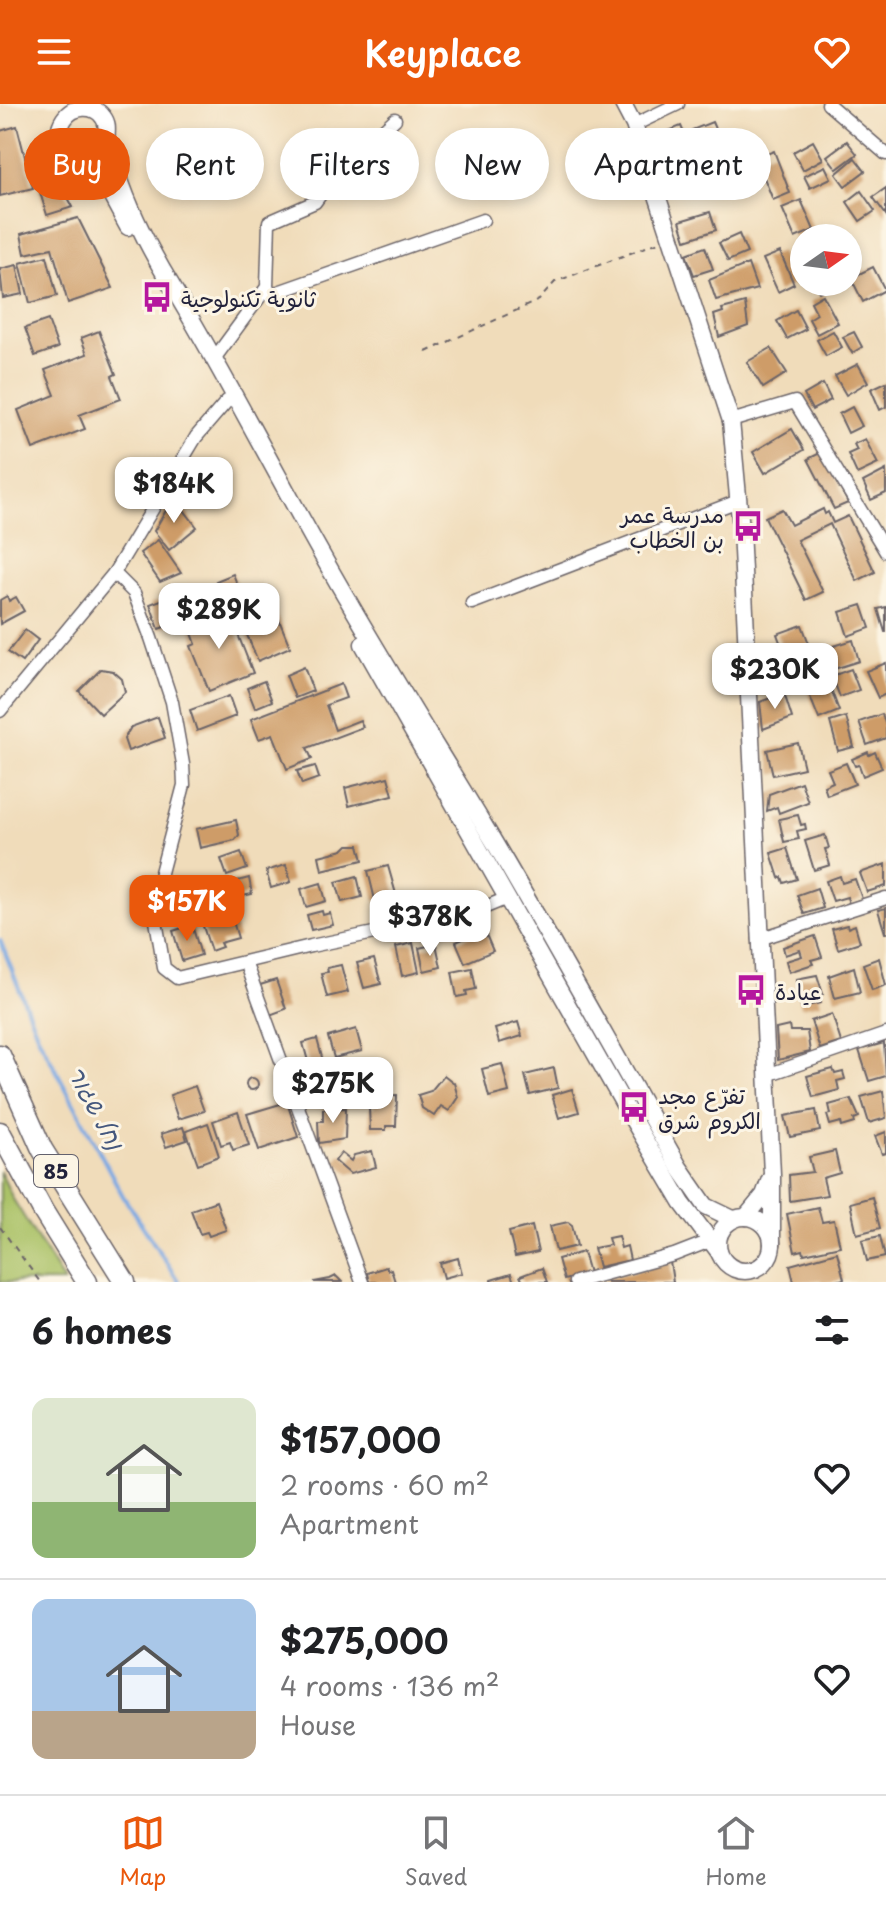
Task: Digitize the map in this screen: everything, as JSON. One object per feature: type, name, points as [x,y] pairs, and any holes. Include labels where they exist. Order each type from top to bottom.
[{"type":"highway","name":"85","points":[[0,1055],[42,1149],[125,1282]]},
{"type":"highway","name":"85","points":[[0,1132],[43,1211],[87,1282]]},
{"type":"street","points":[[623,104],[634,125],[731,421],[738,501],[772,1174],[772,1245],[764,1263],[768,1282]]},
{"type":"street","points":[[634,125],[678,104]]},
{"type":"street","points":[[828,104],[886,154]]},
{"type":"street","points":[[60,112],[80,106],[97,111],[107,128]]},
{"type":"street","points":[[214,359],[267,287],[269,222],[315,202],[334,176],[395,119]]},
{"type":"street","points":[[113,200],[505,899],[666,1176],[718,1252],[734,1282]]},
{"type":"street","points":[[128,200],[151,251],[343,592],[496,846],[679,1167],[706,1206],[740,1218],[760,1221],[767,1227],[772,1245]]},
{"type":"street","points":[[262,294],[278,292],[483,220]]},
{"type":"street","points":[[0,711],[114,573],[196,437],[227,401]]},
{"type":"street","points":[[731,421],[795,402],[886,552]]},
{"type":"street","points":[[472,603],[738,501]]},
{"type":"street","points":[[114,573],[134,593],[151,638],[172,702],[183,764],[184,785],[153,903],[164,968],[177,978],[471,913],[505,899]]},
{"type":"street","points":[[759,939],[886,898]]},
{"type":"street","points":[[245,962],[362,1282]]},
{"type":"street","points":[[767,1075],[886,1034]]},
{"type":"street","points":[[718,1252],[721,1231],[764,1195],[772,1174]]},
{"type":"street","points":[[575,1282],[674,1255],[718,1252],[741,1271],[749,1271],[764,1263]]},
{"type":"path","points":[[426,352],[539,300],[555,282],[671,238]]},
{"type":"path","points":[[0,1227],[40,1282]]},
{"type":"green space","points":[[0,1171],[13,1199],[64,1282],[0,1282]]},
{"type":"building","points":[[712,122],[715,128],[697,128]]},
{"type":"building","points":[[17,126],[24,153],[24,190],[0,196],[0,131]]},
{"type":"building","points":[[813,141],[823,159],[803,170],[793,152]]},
{"type":"building","points":[[847,141],[857,154],[837,169],[827,156]]},
{"type":"building","points":[[774,151],[790,193],[773,200],[771,195],[771,152]]},
{"type":"building","points":[[855,158],[865,171],[845,186],[836,174]]},
{"type":"building","points":[[825,166],[831,178],[810,188],[804,176]]},
{"type":"building","points":[[886,188],[886,215],[873,197]]},
{"type":"building","points":[[861,191],[875,211],[860,221],[847,202]]},
{"type":"building","points":[[42,200],[69,200],[73,207],[47,215]]},
{"type":"building","points":[[801,200],[811,224],[790,224],[790,226],[782,208]]},
{"type":"building","points":[[710,212],[716,230],[686,240],[680,221]]},
{"type":"building","points":[[78,218],[113,288],[68,303],[52,248],[25,254],[21,234]]},
{"type":"building","points":[[739,234],[747,253],[728,261],[719,243]]},
{"type":"building","points":[[705,247],[713,269],[694,275],[686,254]]},
{"type":"building","points":[[780,252],[790,275],[790,286],[778,292],[763,259]]},
{"type":"building","points":[[47,256],[57,296],[30,303],[20,263]]},
{"type":"building","points":[[748,264],[757,289],[716,300],[709,280]]},
{"type":"building","points":[[17,265],[23,294],[3,298],[0,269]]},
{"type":"building","points":[[873,267],[885,290],[863,302],[860,296],[862,272]]},
{"type":"building","points":[[824,296],[838,323],[817,334],[809,319],[817,314],[811,302]]},
{"type":"building","points":[[745,303],[748,326],[719,337],[714,315],[723,312],[722,309]]},
{"type":"building","points":[[796,310],[806,329],[787,339],[777,321]]},
{"type":"building","points":[[48,320],[58,348],[35,356],[25,328]]},
{"type":"building","points":[[99,331],[116,374],[112,376],[121,399],[79,415],[85,429],[33,449],[18,410],[55,395],[45,370],[87,354],[81,338]]},
{"type":"building","points":[[833,331],[842,347],[826,356],[817,340]]},
{"type":"building","points":[[854,332],[862,347],[852,353],[843,337]]},
{"type":"building","points":[[771,348],[787,373],[763,388],[747,362]]},
{"type":"building","points":[[858,364],[868,382],[846,395],[835,376]]},
{"type":"building","points":[[886,382],[886,407],[880,410],[871,389]]},
{"type":"building","points":[[823,384],[831,400],[812,410],[804,395]]},
{"type":"building","points":[[852,407],[862,426],[848,433],[839,414]]},
{"type":"building","points":[[792,429],[804,450],[765,473],[753,452]]},
{"type":"building","points":[[865,439],[878,464],[857,474],[848,454],[857,450],[854,444]]},
{"type":"building","points":[[822,452],[848,503],[834,509],[808,459]]},
{"type":"building","points":[[886,470],[886,493],[871,500],[863,482]]},
{"type":"building","points":[[174,497],[197,527],[169,550],[154,531]]},
{"type":"building","points":[[782,509],[791,525],[823,509],[833,523],[848,516],[875,572],[857,581],[830,524],[797,540],[823,592],[806,600],[765,517]]},
{"type":"building","points":[[158,540],[181,573],[160,582],[140,553]]},
{"type":"building","points":[[233,574],[243,599],[226,606],[216,581]]},
{"type":"building","points":[[269,595],[290,647],[258,661],[236,609]]},
{"type":"building","points":[[7,596],[9,601],[16,597],[24,611],[0,624],[0,600]]},
{"type":"building","points":[[169,597],[178,622],[159,629],[150,604]]},
{"type":"building","points":[[862,605],[870,628],[848,636],[840,612]]},
{"type":"building","points":[[886,607],[886,632],[885,632],[878,609]]},
{"type":"building","points":[[228,609],[253,673],[209,691],[191,646],[196,644],[189,625]]},
{"type":"building","points":[[802,625],[811,649],[786,658],[777,634]]},
{"type":"building","points":[[25,630],[38,640],[22,662],[8,652]]},
{"type":"building","points":[[853,640],[859,661],[825,672],[818,651]]},
{"type":"building","points":[[774,649],[780,679],[764,682],[757,652]]},
{"type":"building","points":[[886,663],[886,694],[878,698],[866,671]]},
{"type":"building","points":[[304,667],[313,691],[295,698],[286,675]]},
{"type":"building","points":[[101,669],[113,671],[122,679],[125,692],[101,714],[79,691]]},
{"type":"building","points":[[851,669],[859,690],[840,697],[832,676]]},
{"type":"building","points":[[264,681],[272,701],[255,708],[247,688]]},
{"type":"building","points":[[828,681],[839,711],[819,719],[807,689]]},
{"type":"building","points":[[341,684],[346,698],[326,705],[335,730],[360,720],[363,727],[307,748],[312,759],[287,769],[273,734],[259,739],[251,719]]},
{"type":"building","points":[[784,693],[792,718],[763,729],[760,702]]},
{"type":"building","points":[[229,696],[236,716],[197,731],[190,710]]},
{"type":"building","points":[[882,714],[886,738],[867,745],[859,722]]},
{"type":"building","points":[[158,717],[165,738],[128,751],[124,739],[131,727]]},
{"type":"building","points":[[846,717],[854,747],[838,751],[830,722]]},
{"type":"building","points":[[798,743],[804,768],[773,775],[767,750]]},
{"type":"building","points":[[868,752],[869,755],[875,752],[882,768],[863,776],[859,765],[855,766],[852,759]]},
{"type":"building","points":[[846,763],[855,784],[827,795],[824,786],[833,782],[828,770]]},
{"type":"building","points":[[315,766],[319,778],[302,784],[297,771]]},
{"type":"building","points":[[388,777],[393,795],[349,806],[345,788]]},
{"type":"building","points":[[801,782],[808,802],[779,813],[777,807],[767,811],[769,794]]},
{"type":"building","points":[[798,815],[806,829],[797,831],[799,839],[784,842],[779,819]]},
{"type":"building","points":[[236,820],[239,835],[235,840],[200,848],[196,829]]},
{"type":"building","points":[[825,835],[830,865],[814,870],[805,841]]},
{"type":"building","points":[[348,845],[359,845],[363,860],[322,870],[319,856],[343,850]]},
{"type":"building","points":[[787,848],[797,879],[784,883],[782,877],[779,878],[771,853]]},
{"type":"building","points":[[241,852],[247,869],[227,876],[221,859]]},
{"type":"building","points":[[886,864],[886,886],[867,892],[860,873]]},
{"type":"building","points":[[286,865],[291,882],[271,888],[266,871]]},
{"type":"building","points":[[388,866],[396,894],[375,900],[368,871]]},
{"type":"building","points":[[357,876],[362,897],[342,902],[336,882]]},
{"type":"building","points":[[840,876],[842,883],[855,879],[862,899],[849,904],[847,897],[833,901],[826,881]]},
{"type":"building","points":[[249,878],[252,894],[233,898],[230,883]]},
{"type":"building","points":[[321,883],[326,901],[306,907],[301,889]]},
{"type":"building","points":[[817,888],[823,908],[804,914],[797,895]]},
{"type":"building","points":[[886,908],[886,933],[885,933],[878,910]]},
{"type":"building","points":[[230,911],[238,938],[220,943],[222,947],[211,951],[201,920]]},
{"type":"building","points":[[322,911],[323,915],[330,913],[333,925],[311,930],[307,915]]},
{"type":"building","points":[[192,925],[201,955],[182,961],[173,931]]},
{"type":"building","points":[[847,925],[848,928],[855,925],[860,942],[838,949],[832,929]]},
{"type":"building","points":[[484,930],[493,951],[465,963],[456,942]]},
{"type":"building","points":[[815,936],[822,957],[811,960],[813,964],[789,972],[786,961],[802,956],[800,950],[785,955],[783,947]]},
{"type":"building","points":[[413,943],[419,972],[402,976],[396,947]]},
{"type":"building","points":[[436,944],[441,967],[424,971],[419,948]]},
{"type":"building","points":[[879,958],[886,985],[872,990],[863,964]]},
{"type":"building","points":[[374,959],[381,984],[364,988],[357,963]]},
{"type":"building","points":[[341,965],[348,992],[327,997],[321,973],[328,972],[327,968]]},
{"type":"building","points":[[854,967],[860,992],[835,998],[829,976]]},
{"type":"building","points":[[472,968],[476,989],[457,997],[452,972]]},
{"type":"building","points":[[817,975],[823,994],[819,995],[821,1003],[801,1007],[796,979]]},
{"type":"building","points":[[276,980],[286,1009],[267,1016],[257,986]]},
{"type":"building","points":[[832,1014],[841,1042],[820,1049],[811,1021]]},
{"type":"building","points":[[518,1022],[522,1036],[499,1043],[495,1029]]},
{"type":"building","points":[[789,1026],[790,1031],[807,1031],[810,1052],[778,1060],[776,1029]]},
{"type":"building","points":[[356,1029],[362,1051],[334,1058],[328,1037]]},
{"type":"building","points":[[317,1039],[323,1061],[309,1065],[303,1043]]},
{"type":"building","points":[[884,1043],[886,1076],[869,1081],[859,1050]]},
{"type":"building","points":[[502,1064],[509,1092],[489,1097],[482,1069]]},
{"type":"building","points":[[345,1067],[350,1084],[321,1092],[316,1075]]},
{"type":"building","points":[[554,1068],[558,1088],[530,1095],[525,1075]]},
{"type":"building","points":[[833,1069],[835,1074],[843,1072],[845,1079],[837,1081],[839,1090],[813,1097],[807,1076]]},
{"type":"building","points":[[444,1075],[454,1083],[458,1097],[449,1111],[441,1106],[434,1116],[422,1108],[418,1095],[431,1091]]},
{"type":"building","points":[[252,1078],[258,1084],[252,1090],[246,1084]]},
{"type":"building","points":[[195,1086],[204,1111],[178,1119],[170,1095]]},
{"type":"building","points":[[572,1089],[579,1112],[559,1118],[552,1095]]},
{"type":"building","points":[[883,1091],[886,1118],[869,1123],[861,1097]]},
{"type":"building","points":[[397,1095],[396,1126],[386,1126],[386,1130],[370,1130],[369,1108],[374,1108],[373,1096]]},
{"type":"building","points":[[851,1099],[859,1117],[854,1119],[855,1123],[842,1127],[841,1122],[830,1125],[827,1115],[831,1114],[829,1105]]},
{"type":"building","points":[[287,1102],[298,1137],[259,1150],[247,1114]]},
{"type":"building","points":[[346,1108],[345,1139],[319,1143],[318,1121],[323,1121],[323,1109]]},
{"type":"building","points":[[816,1110],[820,1131],[790,1137],[785,1116]]},
{"type":"building","points":[[238,1112],[249,1145],[233,1150],[230,1142],[221,1145],[213,1121]]},
{"type":"building","points":[[208,1123],[219,1156],[198,1164],[186,1131]]},
{"type":"building","points":[[183,1127],[187,1140],[166,1147],[161,1134]]},
{"type":"building","points":[[886,1132],[886,1153],[882,1154],[875,1136]]},
{"type":"building","points":[[372,1151],[376,1167],[350,1174],[335,1161],[341,1153],[351,1161],[354,1155]]},
{"type":"building","points":[[835,1151],[840,1173],[823,1178],[827,1195],[790,1201],[789,1175],[813,1172],[809,1157]]},
{"type":"building","points":[[872,1197],[880,1228],[857,1234],[850,1203]]},
{"type":"building","points":[[216,1201],[226,1230],[209,1236],[207,1232],[200,1234],[191,1210]]},
{"type":"building","points":[[818,1207],[822,1222],[834,1220],[840,1246],[804,1254],[803,1250],[795,1252],[787,1214]]},
{"type":"building","points":[[568,1222],[572,1225],[577,1246],[556,1251],[550,1226]]},
{"type":"building","points":[[532,1226],[538,1252],[515,1257],[509,1232]]},
{"type":"building","points":[[618,1236],[621,1248],[627,1246],[630,1260],[599,1267],[594,1248],[610,1245],[608,1238]]},
{"type":"building","points":[[880,1236],[885,1257],[867,1261],[862,1240]]},
{"type":"building","points":[[583,1252],[589,1273],[564,1280],[558,1259]]},
{"type":"building","points":[[837,1252],[844,1279],[794,1282],[790,1265]]},
{"type":"building","points":[[458,1258],[462,1273],[444,1278],[440,1263]]},
{"type":"building","points":[[670,1262],[673,1282],[607,1282],[606,1279]]},
{"type":"building","points":[[386,1267],[391,1269],[395,1282],[369,1282],[367,1273]]},
{"type":"building","points":[[542,1268],[547,1282],[523,1282],[520,1276]]},
{"type":"building","points":[[511,1274],[514,1282],[491,1282],[491,1280]]},
{"type":"building","points":[[336,1276],[342,1282],[314,1282],[330,1279]]},
{"type":"waterway","name":"נחל שגור","points":[[0,940],[37,1034],[123,1196],[179,1282]]},
{"type":"place","name":"ثانوية تكنولوجية","points":[[157,297]]},
{"type":"place","name":"مدرسة عمر بن الخطاب","points":[[748,526]]},
{"type":"place","name":"عيادة","points":[[751,990]]},
{"type":"place","name":"تفرّع مجد الكروم شرق","points":[[634,1107]]}]
